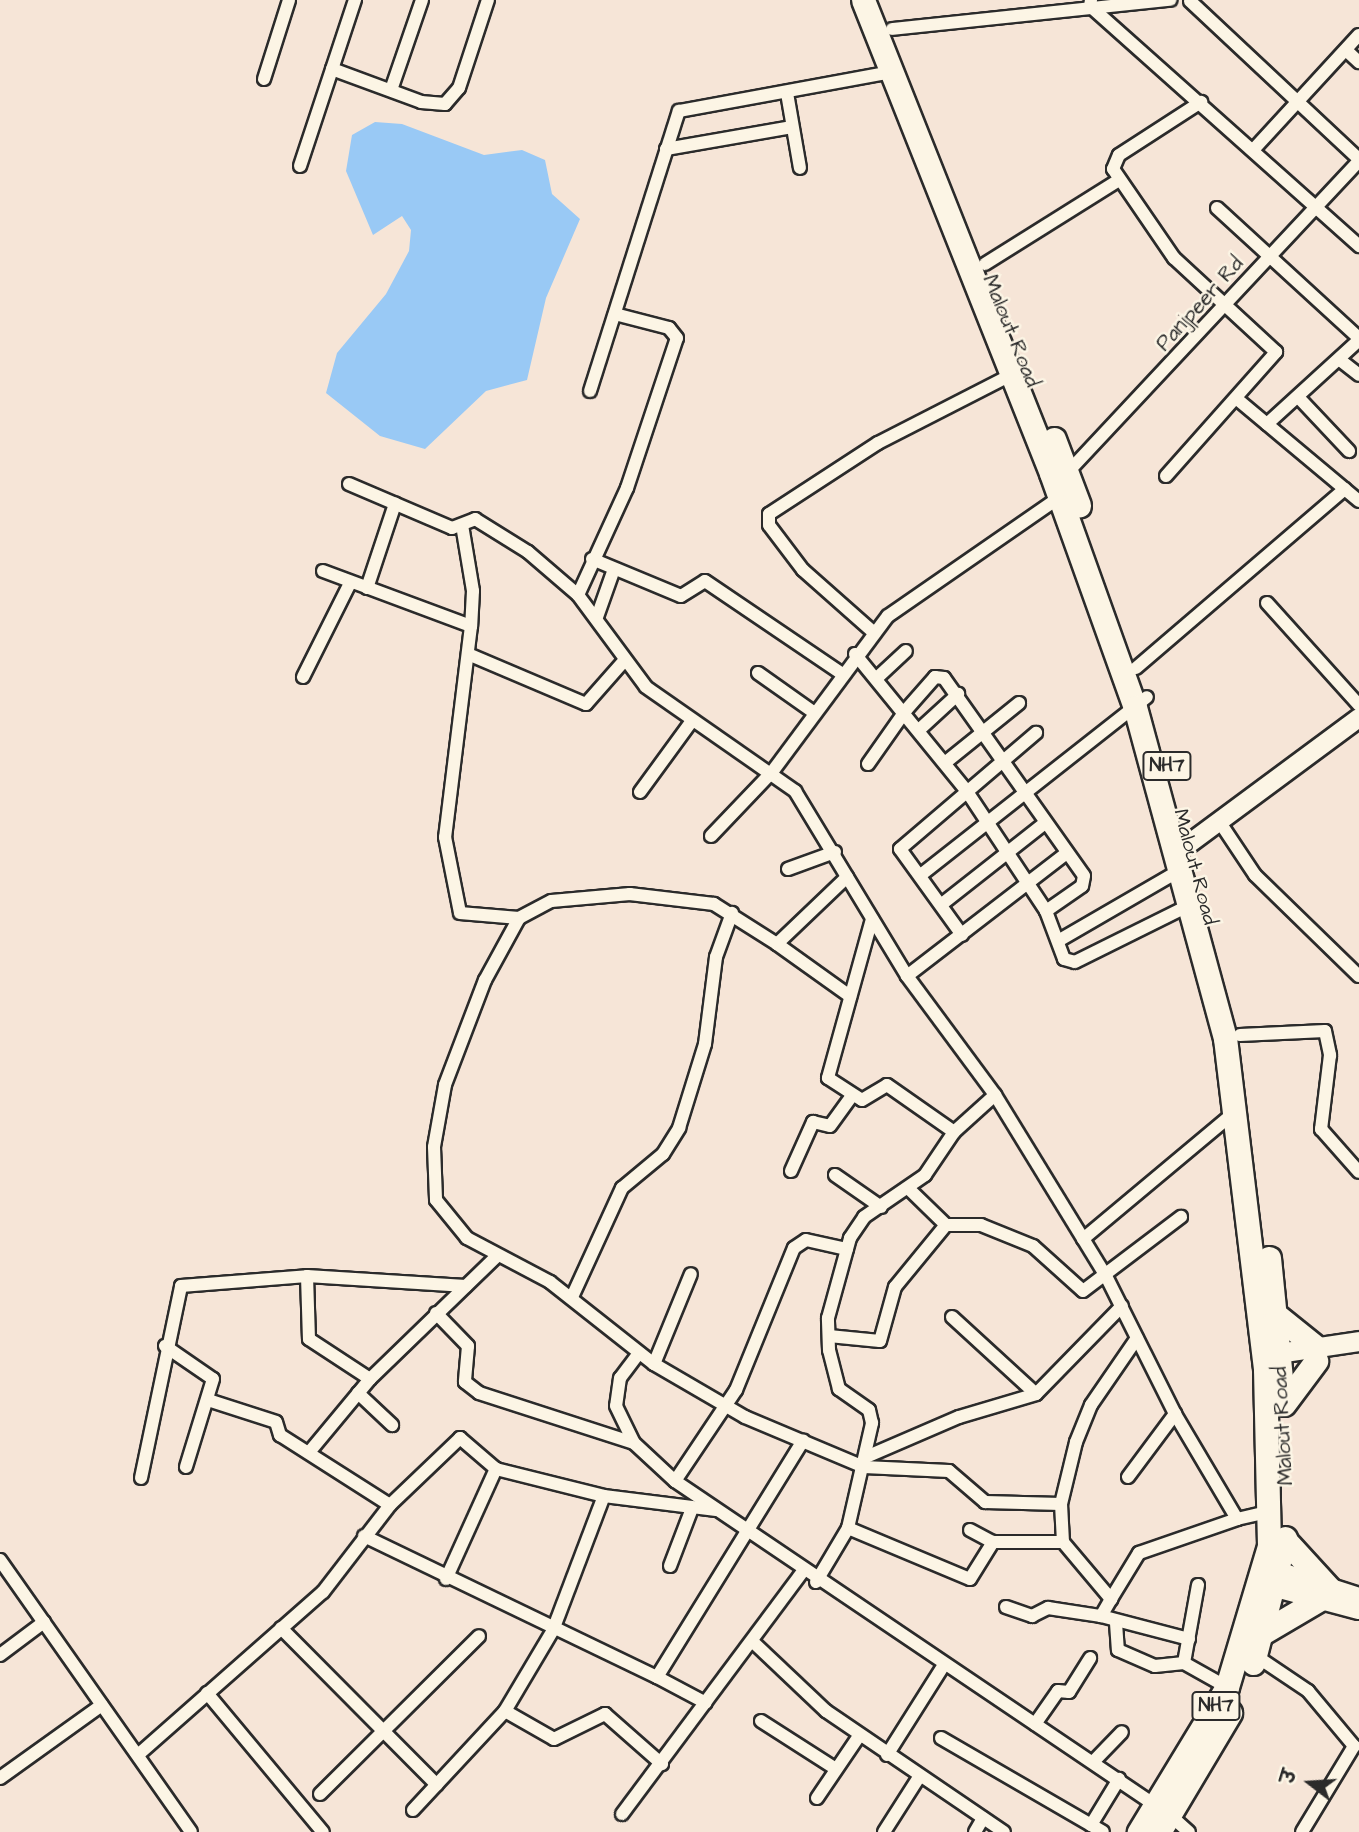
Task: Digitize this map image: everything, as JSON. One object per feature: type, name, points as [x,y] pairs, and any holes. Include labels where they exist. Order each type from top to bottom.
[{"type":"highway","name":"Malout Road","points":[[863,0],[1141,702],[1190,843],[1240,1035],[1272,1361],[1284,1404],[1285,1540],[1271,1577]]},
{"type":"highway","name":"Malout Road","points":[[880,0],[1068,472],[1136,668],[1141,702],[1225,1038],[1261,1247],[1276,1315],[1272,1361],[1271,1577]]},
{"type":"highway","points":[[1276,1315],[1316,1354],[1284,1404]]},
{"type":"highway","points":[[1264,1632],[1325,1594],[1285,1540]]},
{"type":"highway","name":"NH7","points":[[1139,1832],[1162,1818],[1256,1656],[1264,1632],[1271,1577]]},
{"type":"highway","name":"NH7","points":[[1162,1818],[1227,1688],[1271,1577]]},
{"type":"main road","points":[[1316,1354],[1359,1341]]},
{"type":"main road","points":[[1272,1361],[1316,1354],[1359,1353]]},
{"type":"street","points":[[264,79],[289,0]]},
{"type":"street","points":[[300,166],[355,0]]},
{"type":"street","points":[[391,90],[422,0]]},
{"type":"street","points":[[332,69],[435,105],[453,98],[488,0]]},
{"type":"street","points":[[892,29],[1091,3],[1170,0]]},
{"type":"street","points":[[1181,0],[1198,0]]},
{"type":"street","points":[[1190,1],[1359,160]]},
{"type":"street","points":[[1091,3],[1359,246]]},
{"type":"street","points":[[1254,149],[1359,36]]},
{"type":"street","points":[[1346,50],[1359,62]]},
{"type":"street","points":[[590,391],[666,149],[685,107],[787,93],[892,72]]},
{"type":"street","points":[[787,93],[800,168]]},
{"type":"street","points":[[1167,476],[1276,352],[1174,258],[1113,169],[1119,155],[1201,102]]},
{"type":"street","points":[[666,149],[793,127]]},
{"type":"street","name":"Panjpeer Rd","points":[[1068,472],[1359,160]]},
{"type":"street","points":[[985,264],[1119,180]]},
{"type":"street","points":[[1217,208],[1359,339],[1299,398],[1267,424]]},
{"type":"street","points":[[578,595],[592,559],[627,488],[677,338],[669,327],[615,314]]},
{"type":"street","points":[[1340,360],[1359,375]]},
{"type":"street","points":[[872,631],[803,570],[769,525],[769,514],[878,443],[1013,374]]},
{"type":"street","points":[[1299,398],[1349,451]]},
{"type":"street","points":[[1237,399],[1359,501]]},
{"type":"street","points":[[349,484],[452,528],[475,519],[502,535],[578,595],[597,617],[623,662],[691,722],[772,772],[794,791],[835,852],[847,877],[907,976],[995,1095],[1106,1276],[1175,1414],[1237,1519]]},
{"type":"street","points":[[1136,668],[1345,489]]},
{"type":"street","points":[[711,836],[772,772],[872,631],[1060,497]]},
{"type":"street","points":[[368,588],[394,504]]},
{"type":"street","points":[[462,525],[473,591],[468,654],[445,837],[460,913],[519,918],[551,901],[599,894],[714,904],[732,913],[850,996]]},
{"type":"street","points":[[592,559],[686,596],[705,581],[841,673]]},
{"type":"street","points":[[597,617],[614,569]]},
{"type":"street","points":[[323,571],[471,626]]},
{"type":"street","points":[[303,677],[350,583]]},
{"type":"street","points":[[1267,603],[1359,705]]},
{"type":"street","points":[[878,677],[906,651]]},
{"type":"street","points":[[468,654],[586,704],[623,662]]},
{"type":"street","points":[[855,654],[906,710],[966,790],[1046,911],[1064,959],[1075,962],[1191,905]]},
{"type":"street","points":[[758,673],[813,712]]},
{"type":"street","points":[[868,764],[906,710],[936,677],[958,694],[985,730],[1021,791],[1085,881],[1046,911]]},
{"type":"street","points":[[920,729],[958,694]]},
{"type":"street","points":[[922,874],[1021,791],[1141,702]]},
{"type":"street","points":[[946,762],[1019,703]]},
{"type":"street","points":[[1190,843],[1221,824],[1359,718]]},
{"type":"street","points":[[640,792],[691,722]]},
{"type":"street","points":[[962,935],[922,874],[900,849],[1036,733]]},
{"type":"street","points":[[942,904],[1045,823]]},
{"type":"street","points":[[1221,824],[1255,874],[1359,976]]},
{"type":"street","points":[[788,869],[835,852]]},
{"type":"street","points":[[907,976],[1067,853]]},
{"type":"street","points":[[1058,941],[1182,869]]},
{"type":"street","points":[[777,944],[847,877]]},
{"type":"street","points":[[572,1297],[622,1188],[663,1154],[679,1128],[705,1044],[716,957],[732,913]]},
{"type":"street","points":[[519,918],[469,1018],[445,1085],[434,1147],[436,1200],[467,1238],[572,1297],[654,1364],[726,1407],[803,1441],[865,1462],[949,1471],[985,1502],[1061,1504]]},
{"type":"street","points":[[872,919],[827,1074],[852,1096],[862,1100],[887,1086],[954,1132]]},
{"type":"street","points":[[1240,1035],[1325,1031],[1330,1055],[1321,1129],[1359,1172]]},
{"type":"street","points":[[817,1583],[848,1528],[865,1462],[872,1415],[839,1389],[829,1336],[847,1249],[855,1228],[910,1190],[954,1132],[995,1095]]},
{"type":"street","points":[[791,1171],[813,1122],[833,1124],[852,1096]]},
{"type":"street","points":[[1083,1239],[1236,1111]]},
{"type":"street","points":[[835,1175],[881,1208]]},
{"type":"street","points":[[910,1190],[946,1225],[981,1225],[1033,1246],[1080,1290],[1106,1276],[1181,1217]]},
{"type":"street","points":[[829,1336],[880,1341],[895,1287],[946,1225]]},
{"type":"street","points":[[675,1481],[726,1407],[794,1248],[806,1240],[847,1249]]},
{"type":"street","points":[[311,1450],[370,1379],[497,1256]]},
{"type":"street","points":[[654,1364],[691,1274]]},
{"type":"street","points":[[141,1478],[165,1346],[181,1286],[307,1276],[466,1286]]},
{"type":"street","points":[[307,1276],[309,1339],[370,1379]]},
{"type":"street","points":[[865,1462],[959,1417],[1036,1394],[1122,1306]]},
{"type":"street","points":[[436,1313],[468,1346],[465,1382],[479,1393],[634,1443]]},
{"type":"street","points":[[952,1317],[1036,1394]]},
{"type":"street","points":[[1111,1599],[1063,1542],[1061,1504],[1091,1405],[1137,1338]]},
{"type":"street","points":[[165,1346],[212,1377],[208,1401],[186,1467]]},
{"type":"street","points":[[639,1353],[620,1378],[615,1401],[634,1443],[675,1481],[817,1583],[1094,1761],[1119,1779],[1162,1818],[1189,1832]]},
{"type":"street","points":[[358,1393],[392,1425]]},
{"type":"street","points":[[208,1401],[276,1422],[280,1435],[311,1450],[390,1505]]},
{"type":"street","points":[[1128,1477],[1175,1414]]},
{"type":"street","points":[[139,1754],[334,1580],[364,1536],[390,1505],[460,1438],[496,1469],[604,1496],[691,1511],[716,1510]]},
{"type":"street","points":[[657,1677],[749,1535],[803,1441]]},
{"type":"street","points":[[446,1579],[496,1469]]},
{"type":"street","points":[[413,1810],[505,1711],[553,1630],[604,1496]]},
{"type":"street","points":[[670,1566],[691,1511]]},
{"type":"street","points":[[1101,1616],[1139,1553],[1237,1519],[1271,1511]]},
{"type":"street","points":[[848,1528],[970,1579],[993,1542]]},
{"type":"street","points":[[970,1530],[993,1542],[1063,1542]]},
{"type":"street","points":[[364,1536],[446,1579],[657,1677],[706,1703]]},
{"type":"street","points":[[0,1560],[139,1754],[191,1832]]},
{"type":"street","points":[[622,1814],[662,1764],[803,1571]]},
{"type":"street","points":[[1271,1577],[1325,1594],[1359,1610]]},
{"type":"street","points":[[1184,1663],[1198,1585]]},
{"type":"street","points":[[1325,1594],[1359,1597]]},
{"type":"street","points":[[1006,1607],[1032,1616],[1048,1608],[1101,1616],[1188,1639]]},
{"type":"street","points":[[0,1655],[44,1622]]},
{"type":"street","points":[[1116,1622],[1118,1650],[1155,1667],[1184,1663],[1227,1688]]},
{"type":"street","points":[[281,1628],[437,1785]]},
{"type":"street","points":[[320,1794],[479,1636]]},
{"type":"street","points":[[752,1641],[859,1736],[1004,1832]]},
{"type":"street","points":[[1256,1656],[1308,1691],[1357,1746],[1301,1832]]},
{"type":"street","points":[[1035,1724],[1058,1691],[1069,1692],[1090,1658]]},
{"type":"street","points":[[887,1755],[944,1665]]},
{"type":"street","points":[[207,1693],[323,1832]]},
{"type":"street","points":[[0,1779],[102,1705]]},
{"type":"street","points":[[505,1711],[554,1740],[605,1714],[662,1764]]},
{"type":"street","points":[[761,1721],[836,1769]]},
{"type":"street","points":[[1094,1761],[1122,1732]]},
{"type":"street","points":[[817,1798],[859,1736]]},
{"type":"street","points":[[941,1738],[1103,1832]]},
{"type":"street","points":[[884,1832],[919,1777]]},
{"type":"street","points":[[1091,1825],[1119,1779]]},
{"type":"street","points":[[975,1832],[983,1818]]},
{"type":"water","points":[[375,122],[402,124],[484,155],[522,150],[545,160],[552,194],[580,219],[546,298],[527,380],[486,391],[425,449],[380,436],[326,393],[337,353],[386,294],[409,251],[411,230],[402,216],[373,235],[346,171],[352,135]]}]
